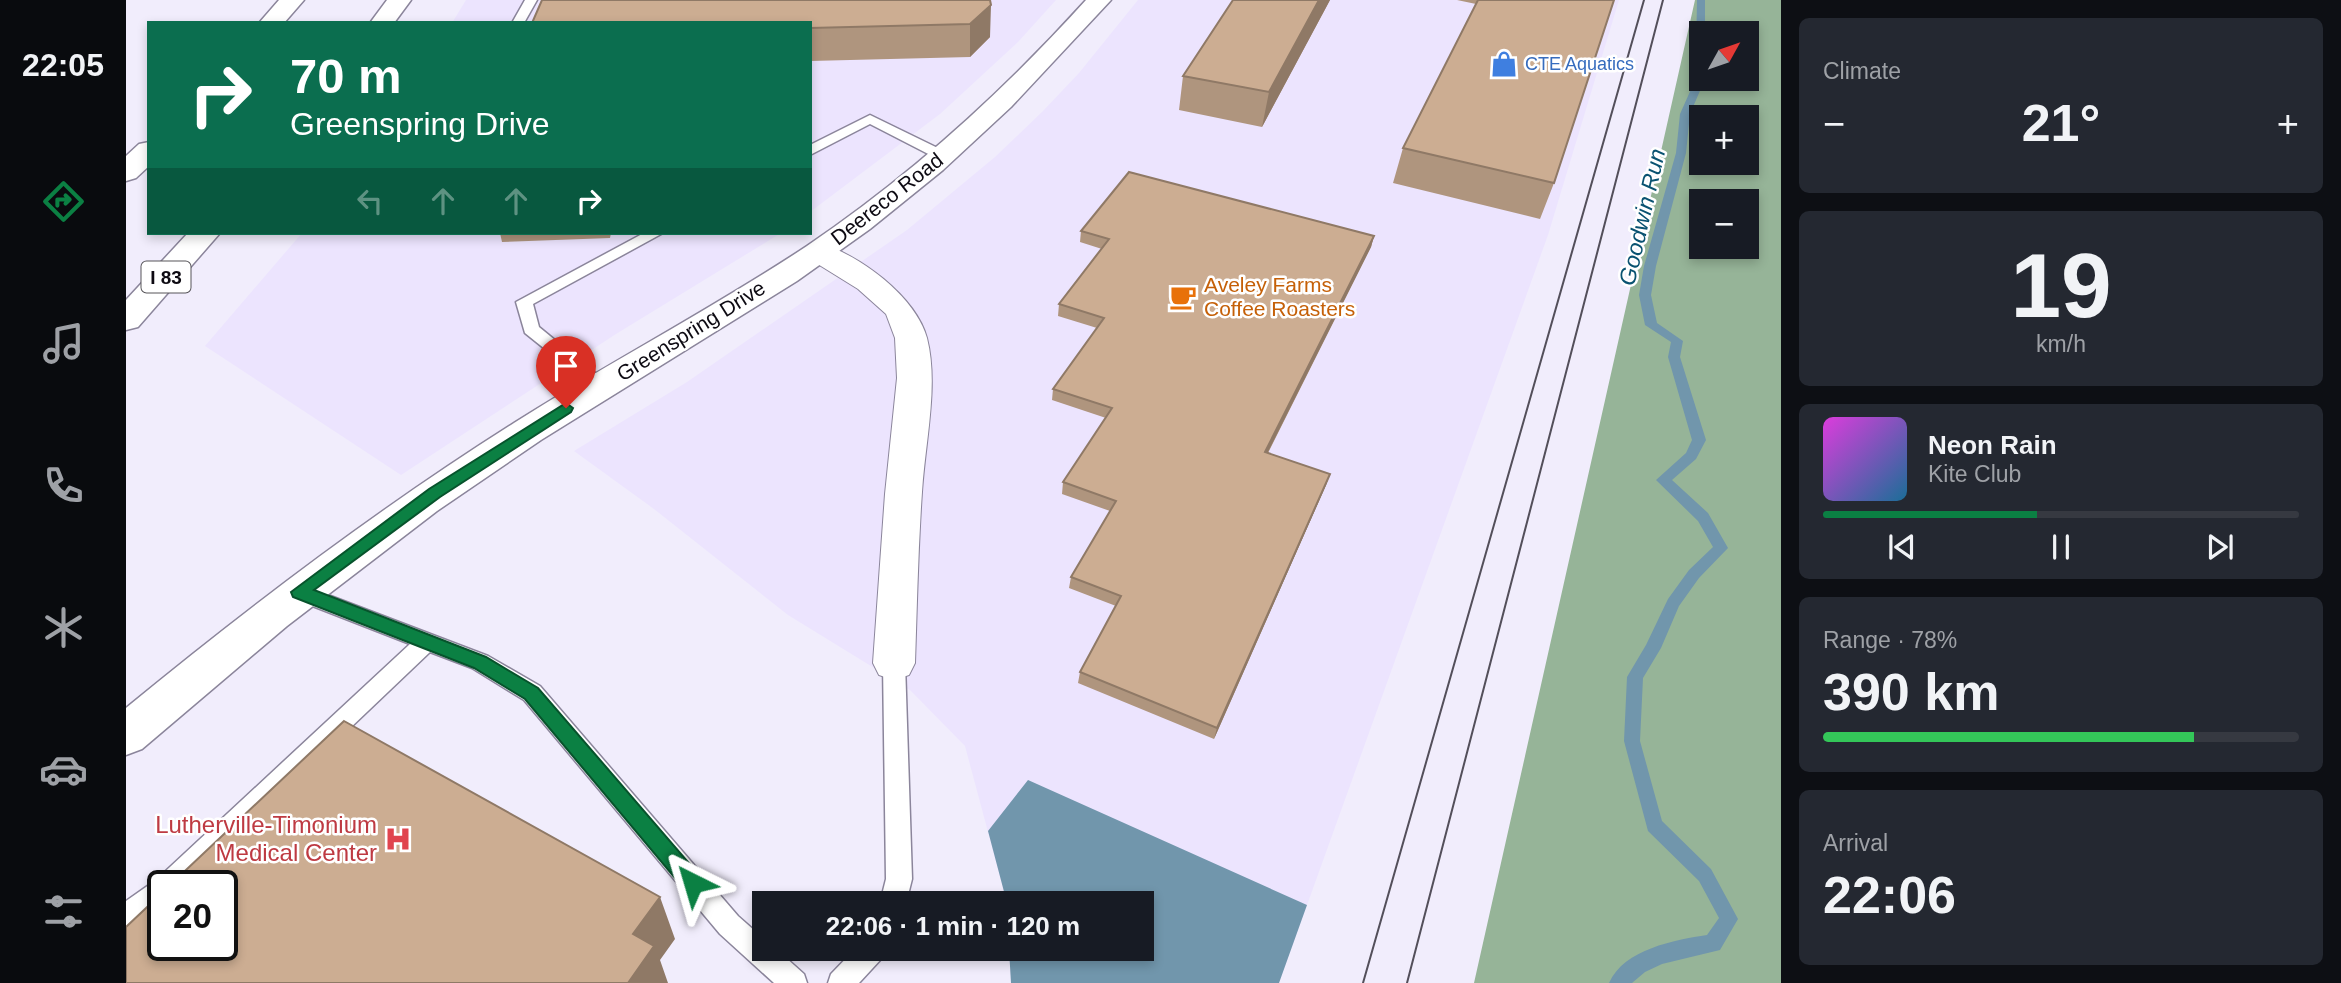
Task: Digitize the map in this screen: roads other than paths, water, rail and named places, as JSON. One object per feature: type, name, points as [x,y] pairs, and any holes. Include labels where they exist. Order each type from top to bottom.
[{"type":"main road","points":[[273,21],[292,0]]},
{"type":"main road","points":[[383,21],[399,0]]},
{"type":"main road","name":"Deereco Road","points":[[818,252],[943,156],[1019,89],[1099,0]]},
{"type":"main road","points":[[126,172],[147,152]]},
{"type":"main road","name":"I 83","points":[[126,320],[203,235]]},
{"type":"main road","name":"Greenspring Drive","points":[[126,735],[299,592],[434,493],[818,252]]},
{"type":"street","name":"Deereco Road","points":[[818,252],[869,284],[900,310],[911,338],[914,378],[903,494],[894,663]]},
{"type":"lane","points":[[519,21],[531,0]]},
{"type":"lane","points":[[812,150],[870,119],[943,156]]},
{"type":"lane","points":[[603,387],[546,344],[531,329],[524,302],[651,235]]},
{"type":"lane","points":[[299,592],[425,643],[480,662],[532,693],[729,925],[794,983]]},
{"type":"lane","points":[[182,870],[425,643]]},
{"type":"lane","points":[[894,663],[899,879],[896,891]]},
{"type":"lane","points":[[126,915],[147,904]]},
{"type":"lane","points":[[841,983],[862,961]]},
{"type":"water","points":[[1028,780],[1307,905],[1279,983],[1011,983],[1010,961],[1154,961],[1154,891],[1004,891],[988,831]]},
{"type":"waterway","name":"Goodwin Run","points":[[1701,0],[1701,21]]},
{"type":"waterway","name":"Goodwin Run","points":[[1619,983],[1628,973],[1649,960],[1674,951],[1713,943],[1729,919],[1705,875],[1654,825],[1632,741],[1635,677],[1653,648],[1673,603],[1694,574],[1721,548],[1703,517],[1663,480],[1691,456],[1699,440],[1674,357],[1677,341],[1651,325],[1645,295],[1650,266],[1681,153],[1685,114],[1695,91]]},
{"type":"tram line","points":[[1363,983],[1644,0]]},
{"type":"tram line","points":[[1407,983],[1663,0]]},
{"type":"place","name":"CTE Aquatics","points":[[1504,64]]},
{"type":"place","name":"Aveley Farms Coffee Roasters","points":[[1183,297]]},
{"type":"place","name":"Lutherville-Timonium Medical Center","points":[[398,839]]}]
